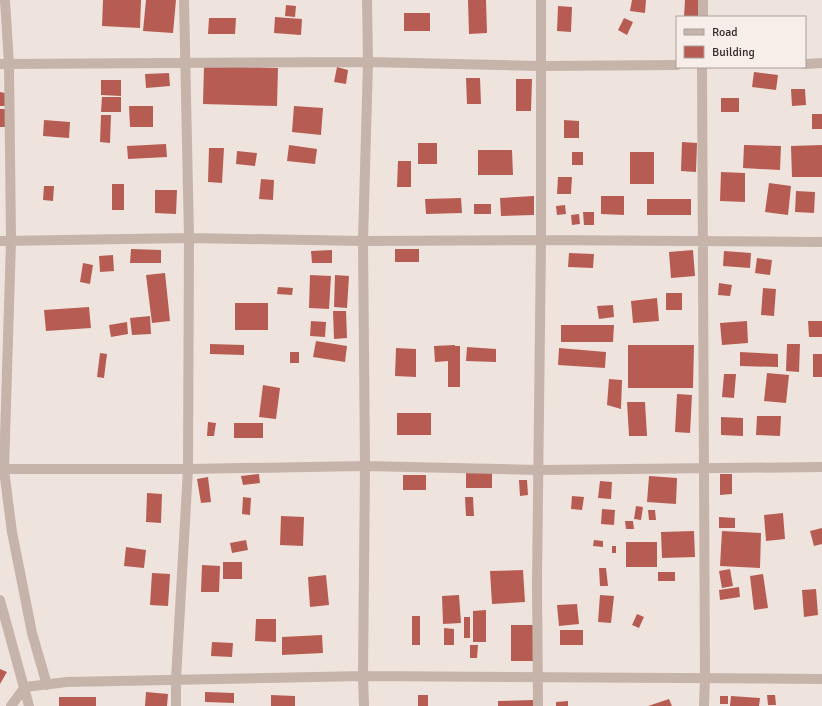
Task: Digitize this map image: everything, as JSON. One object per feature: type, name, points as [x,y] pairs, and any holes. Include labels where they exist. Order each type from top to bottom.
[{"type":"street","points":[[5,0],[4,64],[11,241],[2,469],[15,548],[32,633],[46,685]]},
{"type":"street","points":[[176,706],[176,679],[188,469],[189,238],[184,0]]},
{"type":"street","points":[[364,706],[365,466],[363,241],[368,62],[368,0]]},
{"type":"street","points":[[538,706],[539,678],[537,583],[541,240],[541,0]]},
{"type":"street","points":[[703,0],[703,16]]},
{"type":"street","points":[[4,64],[368,62],[540,66],[676,65]]},
{"type":"street","points":[[806,64],[822,63]]},
{"type":"street","points":[[702,68],[704,242],[704,706]]},
{"type":"street","points":[[0,241],[189,238],[363,241],[541,240],[822,242]]},
{"type":"street","points":[[2,469],[188,469],[365,466],[539,470],[822,467]]},
{"type":"street","points":[[0,600],[29,706]]},
{"type":"street","points":[[25,687],[66,682],[363,676],[822,679]]},
{"type":"street","points":[[12,706],[25,687]]},
{"type":"building","points":[[103,0],[141,0],[140,28],[102,26]]},
{"type":"building","points":[[146,0],[176,0],[173,33],[143,31]]},
{"type":"building","points":[[468,0],[486,0],[487,33],[469,34]]},
{"type":"building","points":[[632,0],[646,0],[645,13],[630,11]]},
{"type":"building","points":[[685,0],[699,0],[698,16],[684,16]]},
{"type":"building","points":[[286,5],[296,6],[295,17],[285,16]]},
{"type":"building","points":[[558,6],[572,7],[571,32],[557,31]]},
{"type":"building","points":[[404,13],[430,13],[430,31],[404,31]]},
{"type":"building","points":[[275,17],[302,19],[301,35],[274,33]]},
{"type":"building","points":[[209,18],[236,18],[235,34],[208,34]]},
{"type":"building","points":[[624,18],[633,22],[627,35],[618,30]]},
{"type":"building","points":[[204,66],[278,68],[277,106],[203,104]]},
{"type":"building","points":[[337,67],[348,70],[346,84],[334,82]]},
{"type":"building","points":[[754,72],[778,75],[776,90],[752,87]]},
{"type":"building","points":[[169,73],[170,86],[146,88],[145,74]]},
{"type":"building","points":[[466,78],[480,78],[481,104],[467,104]]},
{"type":"building","points":[[516,79],[532,79],[531,111],[516,111]]},
{"type":"building","points":[[101,80],[121,80],[121,96],[101,95]]},
{"type":"building","points":[[791,89],[805,89],[806,105],[792,106]]},
{"type":"building","points":[[0,92],[5,93],[5,106],[0,106]]},
{"type":"building","points":[[102,97],[121,97],[121,112],[101,112]]},
{"type":"building","points":[[721,98],[739,98],[739,112],[721,112]]},
{"type":"building","points":[[129,106],[153,106],[153,127],[130,127]]},
{"type":"building","points":[[294,106],[323,108],[321,135],[292,132]]},
{"type":"building","points":[[0,109],[6,109],[5,127],[0,127]]},
{"type":"building","points":[[812,114],[822,114],[822,129],[812,129]]},
{"type":"building","points":[[101,115],[111,115],[110,143],[100,142]]},
{"type":"building","points":[[44,120],[70,122],[69,138],[43,136]]},
{"type":"building","points":[[564,120],[579,121],[579,138],[564,138]]},
{"type":"building","points":[[682,142],[697,143],[696,172],[681,171]]},
{"type":"building","points":[[418,143],[437,143],[437,164],[418,164]]},
{"type":"building","points":[[166,144],[167,157],[128,159],[127,146]]},
{"type":"building","points":[[289,145],[317,149],[315,164],[287,161]]},
{"type":"building","points":[[744,145],[781,146],[780,170],[743,168]]},
{"type":"building","points":[[822,145],[822,177],[792,177],[791,146]]},
{"type":"building","points":[[209,148],[224,148],[222,183],[208,182]]},
{"type":"building","points":[[478,150],[512,150],[513,175],[478,175]]},
{"type":"building","points":[[237,151],[257,153],[255,166],[236,164]]},
{"type":"building","points":[[572,152],[583,152],[583,165],[572,165]]},
{"type":"building","points":[[630,152],[654,152],[654,184],[630,184]]},
{"type":"building","points":[[398,161],[411,161],[411,187],[397,187]]},
{"type":"building","points":[[721,172],[745,173],[745,202],[720,201]]},
{"type":"building","points":[[558,177],[572,177],[571,194],[557,194]]},
{"type":"building","points":[[261,179],[274,180],[273,200],[259,199]]},
{"type":"building","points":[[769,183],[791,186],[788,215],[765,212]]},
{"type":"building","points":[[112,184],[124,184],[124,210],[112,210]]},
{"type":"building","points":[[44,186],[54,186],[53,201],[43,200]]},
{"type":"building","points":[[155,190],[177,190],[176,214],[155,213]]},
{"type":"building","points":[[796,191],[815,192],[814,213],[795,212]]},
{"type":"building","points":[[534,196],[534,215],[501,216],[500,198]]},
{"type":"building","points":[[601,196],[624,196],[624,215],[601,214]]},
{"type":"building","points":[[461,198],[462,213],[426,214],[425,199]]},
{"type":"building","points":[[647,199],[691,199],[691,215],[647,215]]},
{"type":"building","points":[[474,204],[491,204],[491,214],[474,214]]},
{"type":"building","points":[[565,205],[566,214],[557,215],[556,206]]},
{"type":"building","points":[[583,212],[594,212],[594,225],[584,225]]},
{"type":"building","points":[[579,214],[580,224],[572,225],[571,215]]},
{"type":"building","points":[[131,249],[161,250],[161,263],[130,263]]},
{"type":"building","points":[[395,249],[419,249],[419,262],[395,262]]},
{"type":"building","points":[[332,250],[332,263],[312,263],[311,251]]},
{"type":"building","points":[[693,250],[695,276],[671,278],[669,252]]},
{"type":"building","points":[[724,251],[751,253],[750,268],[723,266]]},
{"type":"building","points":[[569,253],[594,254],[593,268],[568,267]]},
{"type":"building","points":[[113,255],[114,271],[100,272],[99,256]]},
{"type":"building","points":[[757,258],[772,260],[770,275],[755,273]]},
{"type":"building","points":[[83,263],[93,265],[90,284],[80,282]]},
{"type":"building","points":[[165,273],[170,321],[152,323],[146,275]]},
{"type":"building","points":[[310,275],[331,276],[329,309],[309,308]]},
{"type":"building","points":[[335,275],[349,276],[347,308],[334,307]]},
{"type":"building","points":[[719,283],[732,285],[730,296],[718,295]]},
{"type":"building","points":[[278,287],[293,288],[292,295],[277,294]]},
{"type":"building","points":[[763,288],[776,289],[774,316],[761,315]]},
{"type":"building","points":[[666,293],[682,293],[682,310],[666,310]]},
{"type":"building","points":[[657,298],[659,321],[633,323],[631,301]]},
{"type":"building","points":[[235,303],[268,303],[268,330],[235,330]]},
{"type":"building","points":[[613,305],[614,317],[599,319],[597,306]]},
{"type":"building","points":[[89,307],[91,328],[46,331],[44,310]]},
{"type":"building","points":[[333,311],[346,311],[347,338],[334,339]]},
{"type":"building","points":[[150,316],[151,334],[132,335],[130,318]]},
{"type":"building","points":[[311,321],[326,322],[325,337],[310,336]]},
{"type":"building","points":[[747,321],[748,343],[722,345],[720,323]]},
{"type":"building","points":[[808,321],[822,321],[822,337],[809,337]]},
{"type":"building","points":[[127,322],[128,334],[111,337],[109,325]]},
{"type":"building","points":[[561,325],[614,325],[613,342],[561,342]]},
{"type":"building","points":[[316,341],[347,346],[345,362],[313,357]]},
{"type":"building","points":[[210,344],[244,345],[244,355],[210,354]]},
{"type":"building","points":[[787,344],[800,344],[799,372],[786,371]]},
{"type":"building","points":[[628,345],[694,345],[693,388],[628,388]]},
{"type":"building","points":[[434,346],[460,346],[460,387],[448,387],[448,361],[435,362]]},
{"type":"building","points":[[467,347],[496,349],[496,362],[466,361]]},
{"type":"building","points":[[396,348],[416,349],[416,377],[395,376]]},
{"type":"building","points":[[559,348],[606,352],[605,368],[558,365]]},
{"type":"building","points":[[290,352],[299,352],[299,363],[290,363]]},
{"type":"building","points":[[740,352],[778,354],[778,367],[740,366]]},
{"type":"building","points":[[100,353],[107,354],[104,378],[97,377]]},
{"type":"building","points":[[813,354],[822,354],[822,377],[813,377]]},
{"type":"building","points":[[767,373],[789,375],[786,403],[764,401]]},
{"type":"building","points":[[724,374],[736,374],[734,398],[722,397]]},
{"type":"building","points":[[609,379],[622,380],[621,409],[607,405]]},
{"type":"building","points":[[263,385],[280,388],[276,419],[259,417]]},
{"type":"building","points":[[677,394],[692,395],[690,433],[675,432]]},
{"type":"building","points":[[627,402],[645,402],[647,436],[629,436]]},
{"type":"building","points":[[397,413],[431,413],[431,435],[397,435]]},
{"type":"building","points":[[757,416],[781,416],[780,436],[756,435]]},
{"type":"building","points":[[721,417],[743,418],[743,436],[721,435]]},
{"type":"building","points":[[208,422],[216,423],[214,436],[207,436]]},
{"type":"building","points":[[234,423],[263,423],[263,438],[234,438]]},
{"type":"building","points":[[466,472],[492,472],[492,488],[466,488]]},
{"type":"building","points":[[259,474],[260,483],[243,485],[241,476]]},
{"type":"building","points":[[720,474],[732,474],[732,494],[720,495]]},
{"type":"building","points":[[403,475],[426,475],[426,490],[403,490]]},
{"type":"building","points":[[649,476],[677,478],[676,504],[647,502]]},
{"type":"building","points":[[208,477],[211,502],[201,503],[197,479]]},
{"type":"building","points":[[519,480],[527,480],[528,495],[520,496]]},
{"type":"building","points":[[600,481],[612,482],[611,499],[598,498]]},
{"type":"building","points":[[147,493],[162,494],[161,523],[146,522]]},
{"type":"building","points":[[572,496],[584,497],[582,510],[571,509]]},
{"type":"building","points":[[243,497],[251,498],[250,515],[242,514]]},
{"type":"building","points":[[465,497],[473,497],[474,516],[466,516]]},
{"type":"building","points":[[636,506],[643,507],[641,520],[634,519]]},
{"type":"building","points":[[602,509],[615,510],[614,525],[601,524]]},
{"type":"building","points":[[648,510],[655,510],[656,520],[649,520]]},
{"type":"building","points":[[783,513],[785,539],[766,541],[764,515]]},
{"type":"building","points":[[281,516],[304,517],[303,546],[280,545]]},
{"type":"building","points":[[719,517],[735,518],[735,528],[719,528]]},
{"type":"building","points":[[625,521],[633,521],[634,529],[626,529]]},
{"type":"building","points":[[822,528],[822,544],[814,546],[810,531]]},
{"type":"building","points":[[694,531],[695,557],[662,558],[661,532]]},
{"type":"building","points":[[722,531],[761,533],[760,568],[720,566]]},
{"type":"building","points":[[246,540],[248,550],[232,553],[230,543]]},
{"type":"building","points":[[594,540],[603,541],[603,547],[593,546]]},
{"type":"building","points":[[626,542],[657,542],[657,567],[626,567]]},
{"type":"building","points":[[612,546],[616,546],[616,553],[612,553]]},
{"type":"building","points":[[126,547],[146,550],[144,568],[124,566]]},
{"type":"building","points":[[223,562],[242,562],[242,579],[223,579]]},
{"type":"building","points":[[202,565],[220,566],[219,592],[201,592]]},
{"type":"building","points":[[599,568],[606,568],[608,586],[600,586]]},
{"type":"building","points":[[730,569],[733,586],[722,588],[719,571]]},
{"type":"building","points":[[523,570],[525,602],[492,604],[490,571]]},
{"type":"building","points":[[658,572],[675,572],[675,581],[658,581]]},
{"type":"building","points":[[152,573],[170,574],[168,606],[150,605]]},
{"type":"building","points":[[763,574],[768,608],[754,610],[750,576]]},
{"type":"building","points":[[326,575],[329,605],[310,607],[308,577]]},
{"type":"building","points":[[739,587],[740,597],[720,600],[719,590]]},
{"type":"building","points":[[816,589],[818,615],[804,617],[802,590]]},
{"type":"building","points":[[459,595],[461,623],[443,624],[442,596]]},
{"type":"building","points":[[600,595],[614,596],[611,623],[598,622]]},
{"type":"building","points":[[577,604],[579,624],[559,626],[557,605]]},
{"type":"building","points":[[486,610],[486,642],[473,642],[473,611]]},
{"type":"building","points":[[637,614],[644,617],[639,628],[632,625]]},
{"type":"building","points":[[412,616],[420,616],[420,645],[412,645]]},
{"type":"building","points":[[464,617],[470,617],[470,638],[464,638]]},
{"type":"building","points":[[256,619],[276,619],[276,642],[255,641]]},
{"type":"building","points":[[511,625],[533,625],[533,661],[511,661]]},
{"type":"building","points":[[444,628],[454,629],[454,645],[444,645]]},
{"type":"building","points":[[560,630],[583,630],[583,645],[560,645]]},
{"type":"building","points":[[322,635],[323,653],[282,655],[282,637]]},
{"type":"building","points":[[212,642],[233,643],[232,657],[211,656]]},
{"type":"building","points":[[470,645],[478,645],[477,658],[470,658]]},
{"type":"building","points":[[0,669],[7,672],[0,684]]},
{"type":"building","points":[[146,692],[168,694],[167,706],[145,706]]},
{"type":"building","points":[[205,692],[234,693],[234,703],[205,702]]},
{"type":"building","points":[[271,695],[295,696],[295,706],[271,706]]},
{"type":"building","points":[[418,695],[428,695],[428,706],[418,706]]},
{"type":"building","points":[[767,695],[775,695],[776,705],[768,705]]},
{"type":"building","points":[[720,696],[728,696],[728,704],[720,704]]},
{"type":"building","points":[[731,696],[760,698],[759,706],[730,706]]},
{"type":"building","points":[[59,697],[96,697],[96,706],[59,706]]},
{"type":"building","points":[[669,699],[672,706],[648,706]]},
{"type":"building","points":[[534,700],[534,706],[498,706],[498,701]]},
{"type":"building","points":[[568,701],[568,706],[556,706],[556,702]]}]
